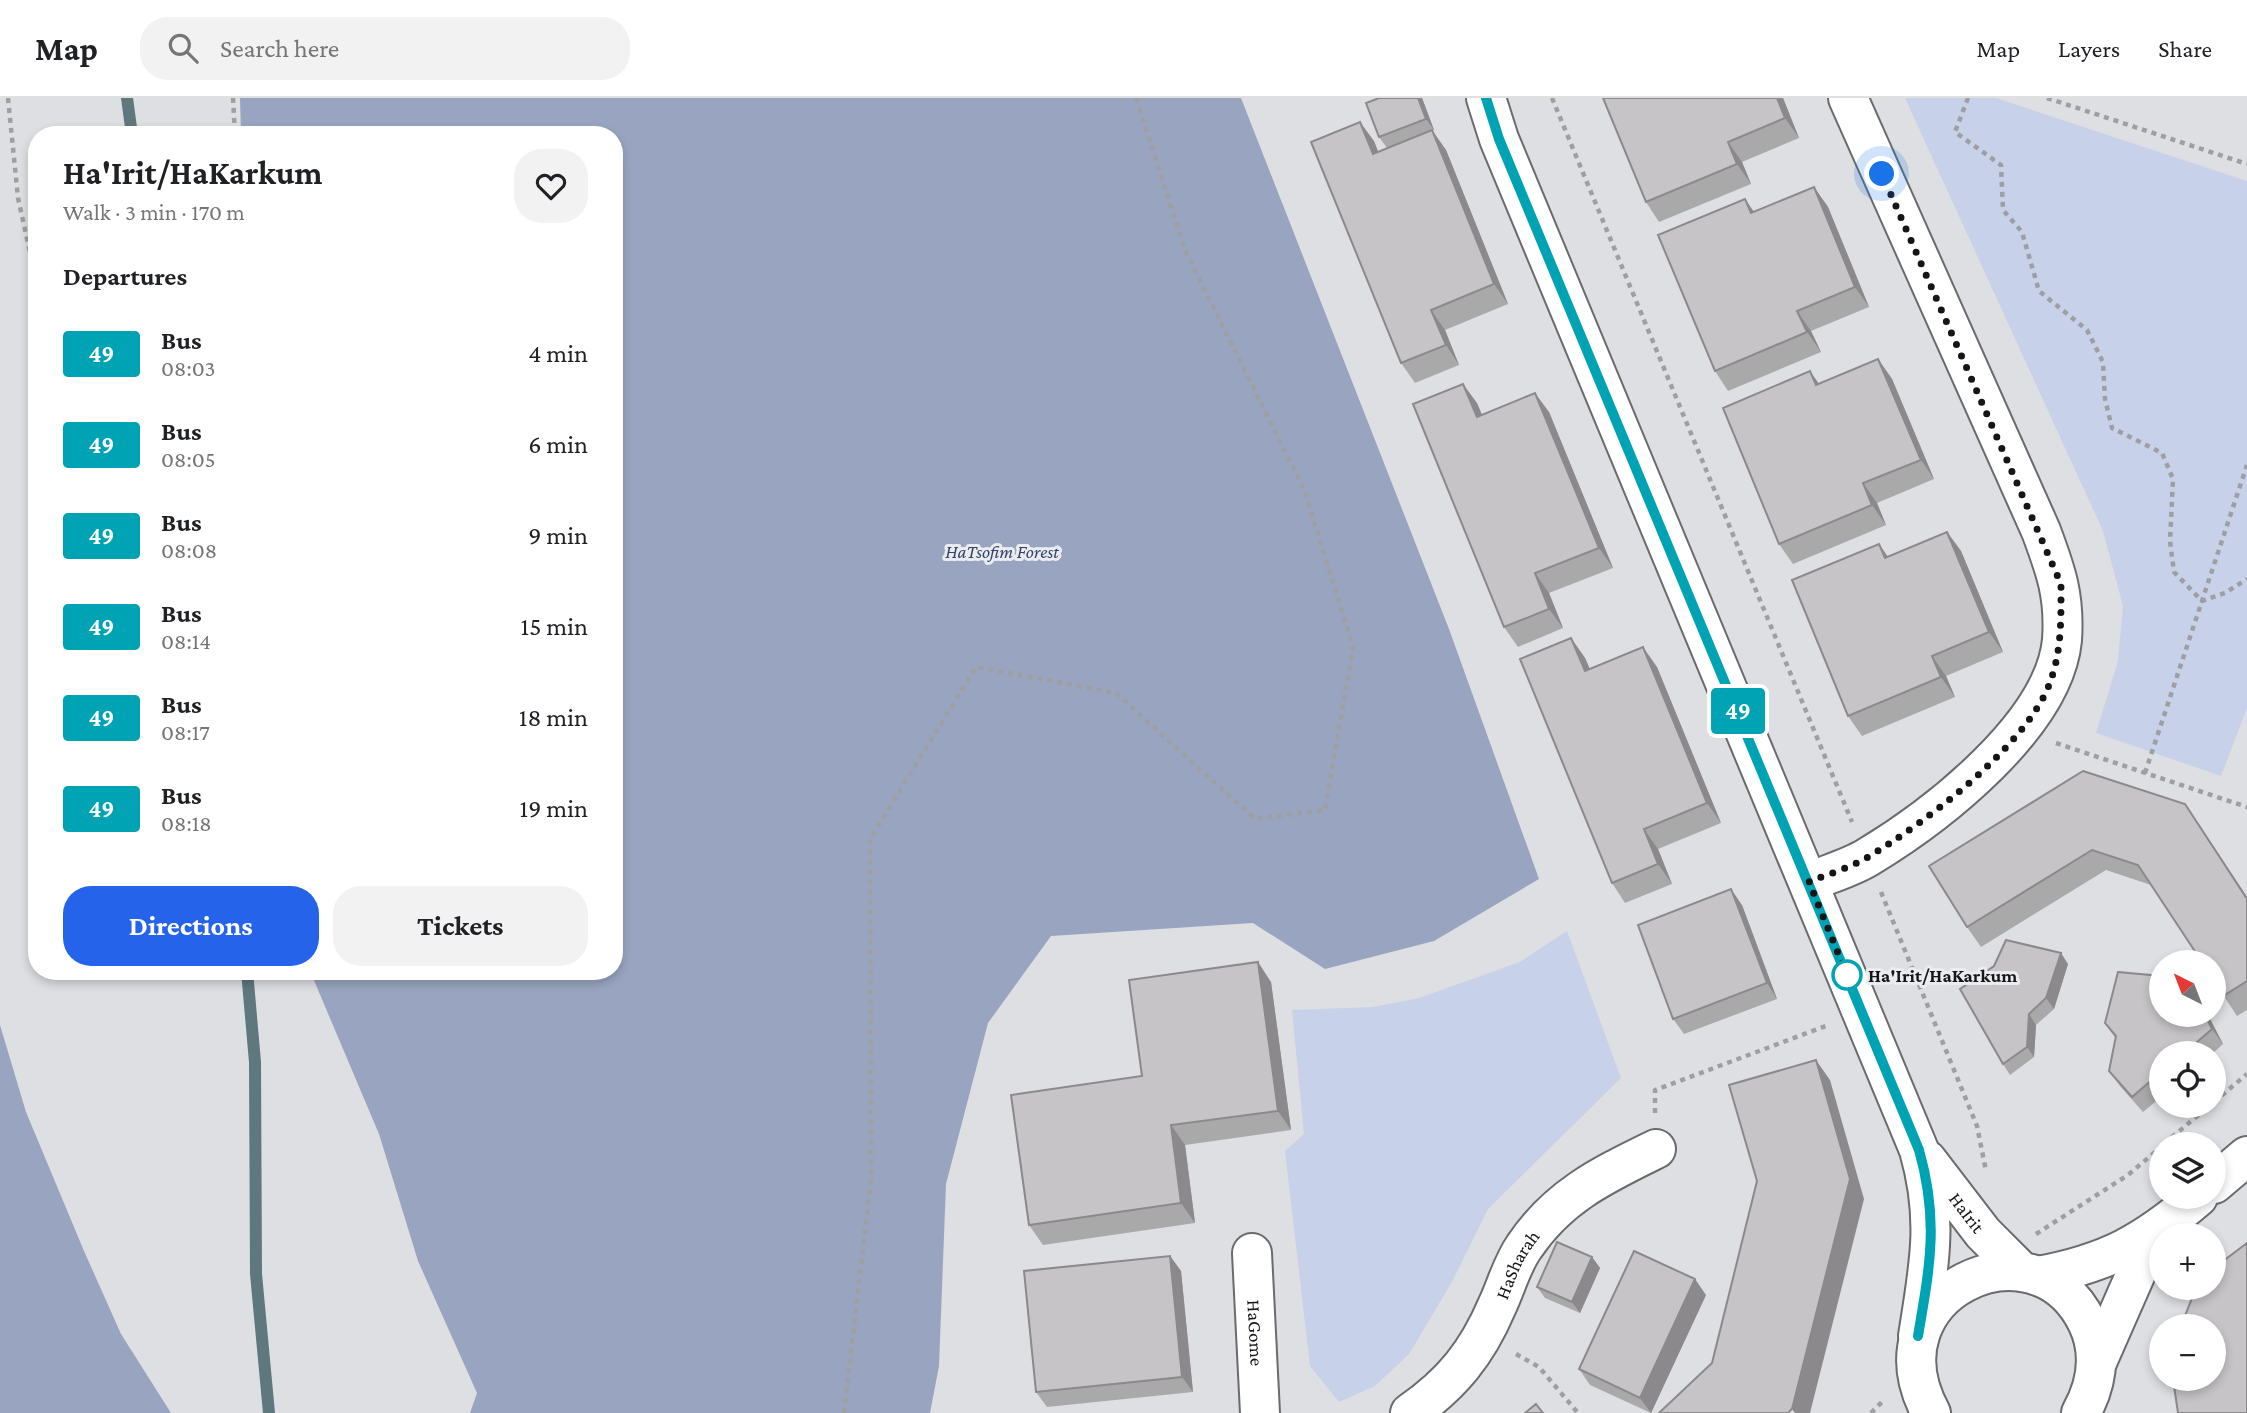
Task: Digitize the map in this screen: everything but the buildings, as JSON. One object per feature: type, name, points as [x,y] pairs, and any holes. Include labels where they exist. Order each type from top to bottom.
[{"type":"street","name":"HaIrit","points":[[1486,98],[1499,139],[1919,1150],[1933,1219],[1931,1256],[1916,1352]]},
{"type":"street","points":[[1809,882],[1866,858],[1978,776],[2020,730],[2047,690],[2062,642],[2061,584],[1848,98]]},
{"type":"street","name":"HaSharah","points":[[1410,1413],[1442,1391],[1469,1359],[1523,1248],[1549,1216],[1586,1183],[1656,1149]]},
{"type":"street","name":"HaIrit","points":[[1919,1150],[2021,1268],[2062,1290],[2081,1310],[2093,1335],[2097,1362]]},
{"type":"street","points":[[2226,1174],[2247,1156]]},
{"type":"street","points":[[2168,1223],[2185,1209]]},
{"type":"street","points":[[1902,1413],[1916,1352],[1930,1312],[1947,1293],[1970,1278],[1996,1271],[2021,1268],[2083,1268],[2121,1253],[2149,1235]]},
{"type":"street","points":[[2081,1413],[2092,1394],[2097,1362],[2141,1262],[2149,1250]]},
{"type":"street","name":"HaGome","points":[[1252,1253],[1260,1413]]},
{"type":"street","points":[[1916,1352],[1921,1395],[1931,1413]]},
{"type":"path","points":[[8,98],[18,198],[28,243]]},
{"type":"path","points":[[233,98],[235,126]]},
{"type":"path","points":[[844,1413],[871,1180],[870,839],[975,667],[1116,693],[1255,819],[1325,810],[1353,647],[1306,492],[1185,250],[1136,98]]},
{"type":"path","points":[[1552,98],[1977,1126],[1988,1177]]},
{"type":"path","points":[[1968,98],[1955,132],[2001,165],[2003,210],[2022,232],[2039,291],[2087,330],[2103,362],[2105,399],[2112,428],[2162,453],[2173,479],[2170,541],[2175,572],[2202,601]]},
{"type":"path","points":[[2048,98],[2247,164]]},
{"type":"path","points":[[2145,773],[2247,465]]},
{"type":"path","points":[[2202,601],[2225,593],[2247,579]]},
{"type":"path","points":[[2020,730],[2247,807]]},
{"type":"path","points":[[1656,1149],[1655,1090],[1862,1013]]},
{"type":"path","points":[[2226,1092],[2247,1074]]},
{"type":"path","points":[[2178,1132],[2195,1118]]},
{"type":"path","points":[[2021,1268],[2149,1157]]},
{"type":"path","points":[[1482,1335],[1539,1367],[1578,1413]]},
{"type":"shaded area","points":[[1905,98],[1996,98],[2247,181],[2247,708],[2221,776],[2096,733],[2118,661],[2123,606],[2103,531]]},
{"type":"shaded area","points":[[1567,931],[1621,1078],[1488,1209],[1453,1280],[1409,1354],[1375,1386],[1339,1402],[1310,1366],[1285,1151],[1304,1134],[1292,1010],[1373,1007],[1419,998],[1520,962]]},
{"type":"green space","name":"HaTsofim Forest","points":[[240,98],[1241,98],[1449,629],[1539,879],[1434,941],[1325,969],[1253,923],[1051,936],[988,1023],[946,1184],[939,1366],[930,1413],[470,1413],[477,1393],[418,1261],[379,1134],[314,980],[623,980],[623,126],[241,126]]},
{"type":"green space","points":[[0,1025],[26,1112],[84,1251],[121,1334],[171,1413],[0,1413]]},
{"type":"waterway","points":[[127,98],[131,126]]},
{"type":"waterway","points":[[248,980],[255,1062],[256,1274],[269,1413]]},
{"type":"bus line","name":"49","points":[[1486,98],[1499,139],[1919,1150],[1927,1177],[1933,1219],[1931,1256],[1918,1336]]},
{"type":"place","name":"Ha'Irit/HaKarkum","points":[[1847,975]]},
{"type":"route","points":[[1847,975],[1809,882],[1866,858],[1978,776],[2020,730],[2047,690],[2062,642],[2061,584],[1882,174]]}]
